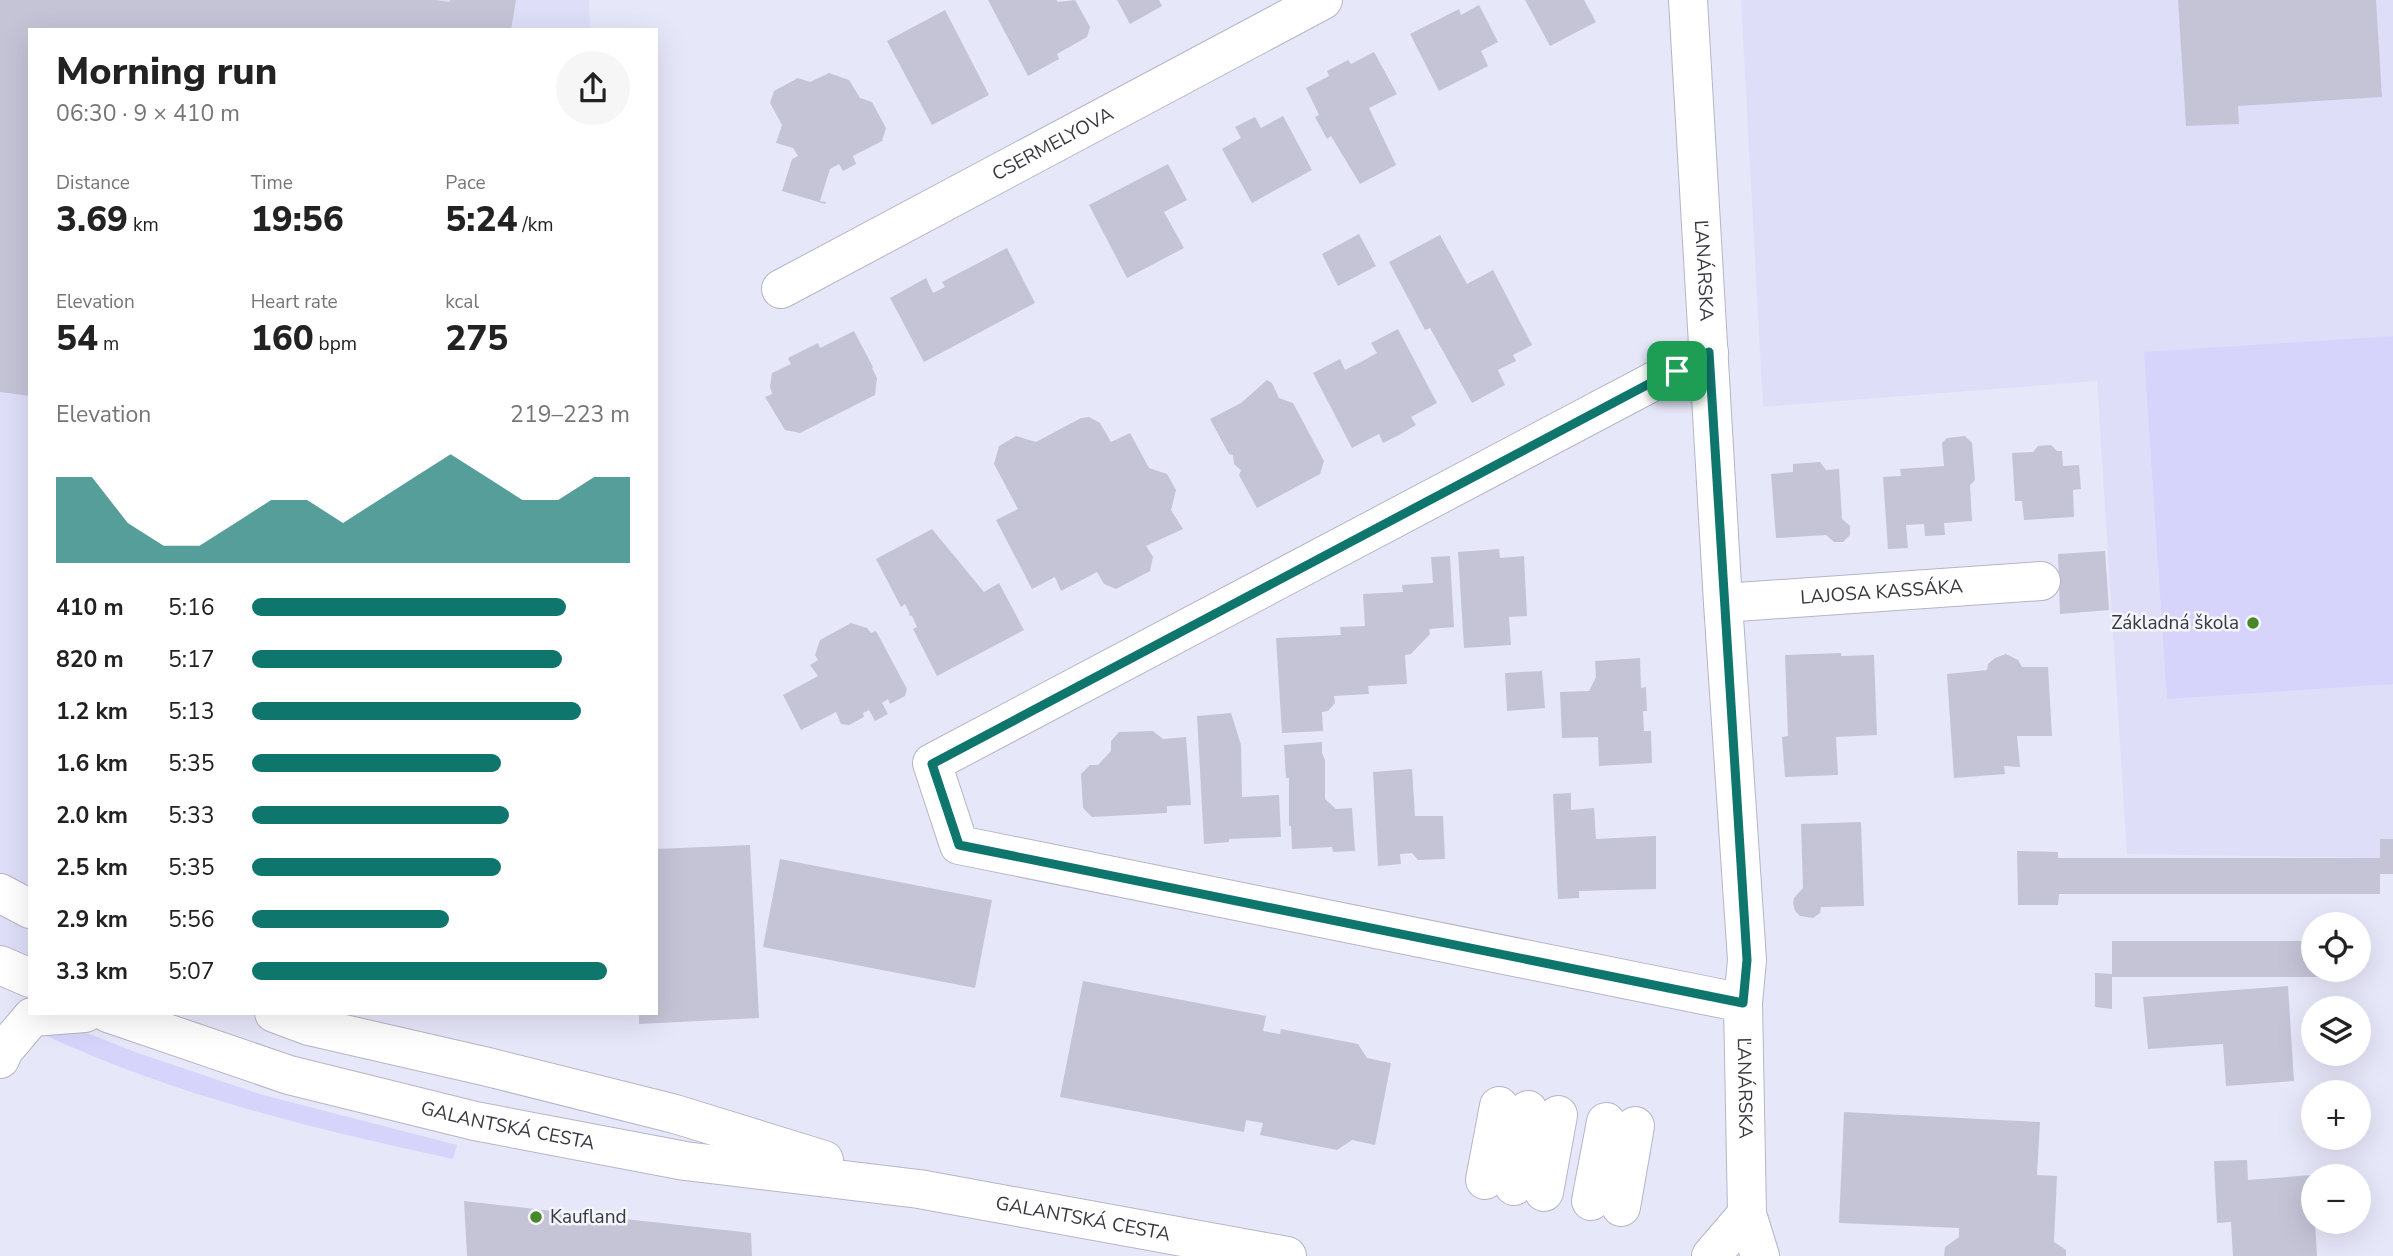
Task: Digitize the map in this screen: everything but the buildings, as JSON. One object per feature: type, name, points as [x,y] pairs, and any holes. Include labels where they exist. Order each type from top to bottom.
[{"type":"street","name":"CSERMELYOVA","points":[[781,289],[1323,0]]},
{"type":"street","name":"ĽANÁRSKA","points":[[1688,0],[1747,960],[1743,1003],[1747,1214],[1760,1256]]},
{"type":"street","points":[[1709,352],[932,764],[959,845],[1743,1003]]},
{"type":"street","name":"LAJOSA KASSÁKA","points":[[1723,603],[2041,581]]},
{"type":"street","points":[[0,893],[28,908]]},
{"type":"street","points":[[0,965],[28,977]]},
{"type":"street","points":[[0,1059],[4,1050],[32,1017],[58,1015]]},
{"type":"street","name":"GALANTSKÁ CESTA","points":[[114,1015],[289,1074],[475,1121],[685,1161],[919,1189],[1287,1256]]},
{"type":"street","name":"GALANTSKÁ CESTA","points":[[279,1015],[309,1026],[675,1114],[919,1189]]},
{"type":"street","points":[[1529,1110],[1514,1186],[1529,1110]]},
{"type":"street","points":[[1606,1204],[1621,1124]]},
{"type":"street","points":[[1711,1256],[1747,1214]]},
{"type":"shaded area","points":[[0,0],[589,0],[590,28],[28,28],[28,956],[0,963]]},
{"type":"shaded area","name":"Základná škola","points":[[1741,0],[2393,0],[2393,839],[2380,839],[2380,858],[2127,854],[2097,381],[1763,407]]},
{"type":"shaded area","points":[[2393,336],[2393,684],[2167,699],[2144,352]]},
{"type":"shaded area","points":[[79,1030],[263,1095],[457,1145],[453,1159],[243,1108],[140,1074],[40,1033]]},
{"type":"place","name":"Základná škola","points":[[2253,623]]},
{"type":"place","name":"Kaufland","points":[[536,1217]]},
{"type":"route","points":[[1709,352],[1747,960],[1743,1003],[959,845],[932,764],[1677,371],[1709,352]]}]
